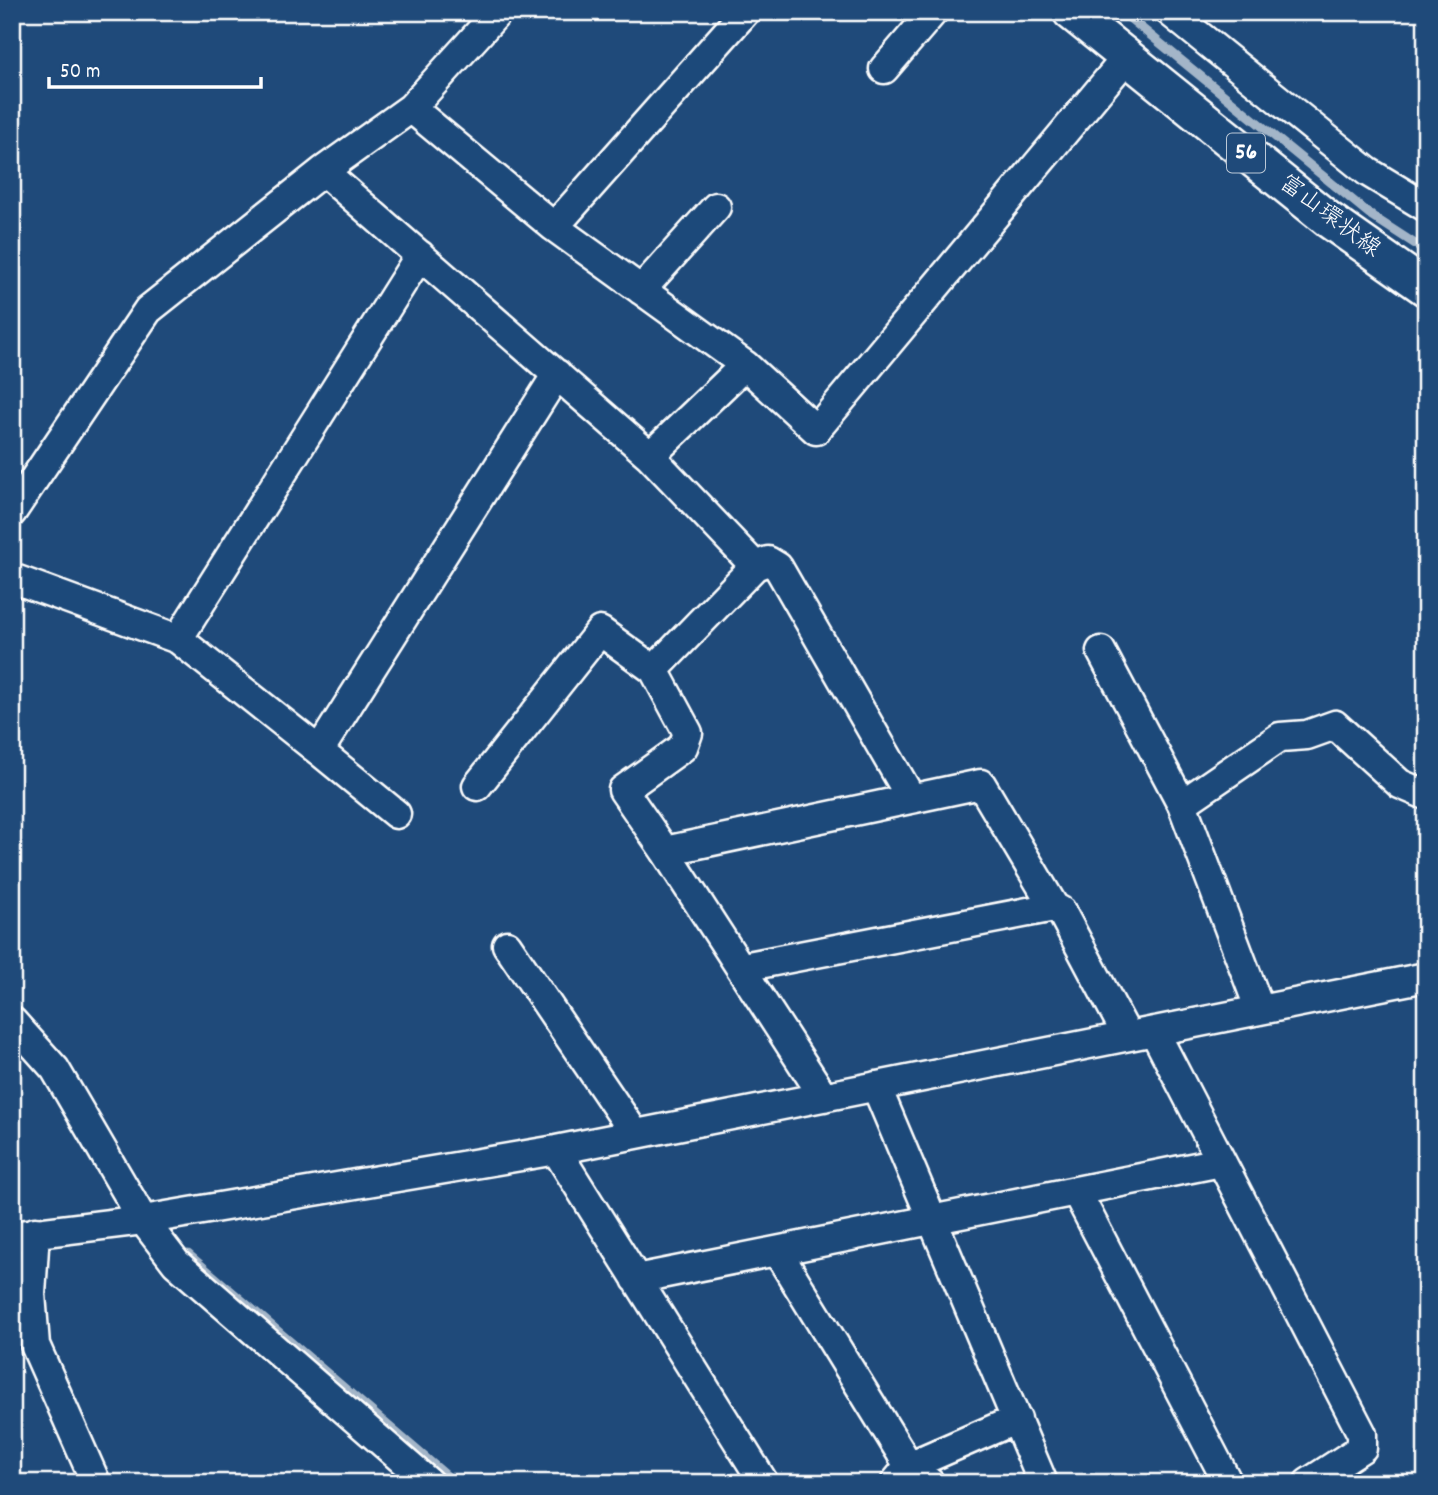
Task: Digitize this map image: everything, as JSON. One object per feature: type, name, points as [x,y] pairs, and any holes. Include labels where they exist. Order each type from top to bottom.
[{"type":"main road","name":"富山環状線","points":[[1071,12],[1329,220],[1426,288]]},
{"type":"street","points":[[12,512],[148,310],[323,171],[411,108],[498,12]]},
{"type":"street","points":[[554,227],[745,12]]},
{"type":"street","points":[[884,68],[933,12]]},
{"type":"street","points":[[1170,12],[1368,172],[1426,207]]},
{"type":"street","points":[[411,108],[554,227],[745,365],[816,430],[1127,57]]},
{"type":"street","points":[[323,171],[650,456],[755,566]]},
{"type":"street","points":[[641,290],[716,206]]},
{"type":"street","points":[[178,639],[420,255]]},
{"type":"street","points":[[650,456],[745,365]]},
{"type":"street","points":[[318,751],[557,374]]},
{"type":"street","points":[[654,670],[755,566],[768,561],[778,567],[911,798]]},
{"type":"street","points":[[12,578],[178,639],[396,814]]},
{"type":"street","points":[[477,786],[600,631],[654,670],[688,733],[683,747],[623,790],[743,967],[824,1097]]},
{"type":"street","points":[[1101,652],[1182,804],[1260,1010]]},
{"type":"street","points":[[1182,804],[1280,737],[1307,735],[1335,725],[1400,784],[1426,795]]},
{"type":"street","points":[[665,850],[981,784],[1054,907],[1061,911],[1141,1033],[1221,1162],[1362,1434],[1362,1448],[1308,1483]]},
{"type":"street","points":[[743,967],[1054,907]]},
{"type":"street","points":[[508,944],[635,1134]]},
{"type":"street","points":[[35,1345],[24,1234],[143,1220],[556,1150],[1426,977]]},
{"type":"street","points":[[12,1021],[55,1069],[143,1220],[176,1263],[429,1483]]},
{"type":"street","points":[[876,1086],[1043,1483]]},
{"type":"street","points":[[556,1150],[764,1483]]},
{"type":"street","points":[[636,1279],[1221,1162]]},
{"type":"street","points":[[1076,1191],[1228,1483]]},
{"type":"street","points":[[777,1251],[911,1477],[1017,1419]]},
{"type":"street","points":[[12,1321],[35,1345],[96,1483]]},
{"type":"waterway","points":[[1122,12],[1372,216],[1426,251]]},
{"type":"waterway","points":[[188,1254],[455,1483]]}]
